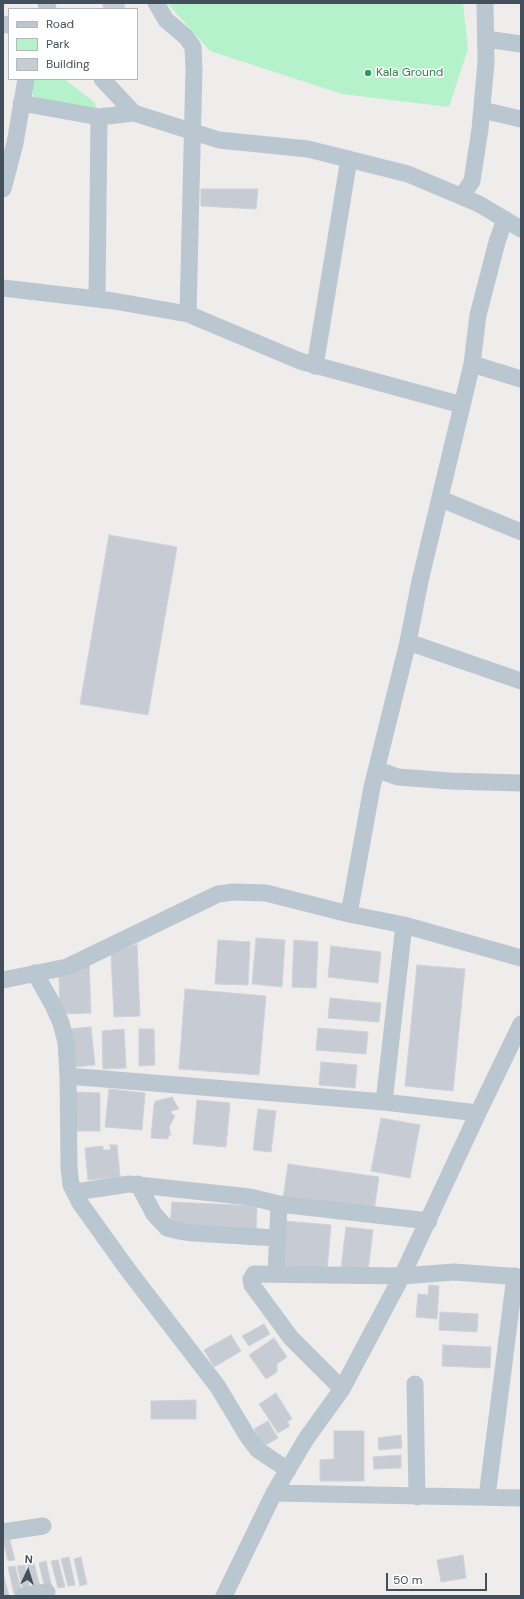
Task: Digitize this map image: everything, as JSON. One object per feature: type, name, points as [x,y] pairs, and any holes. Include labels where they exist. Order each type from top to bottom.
[{"type":"street","points":[[156,3],[166,20],[186,37],[193,47],[193,132],[188,314]]},
{"type":"street","points":[[462,196],[472,181],[482,110],[486,62],[485,3]]},
{"type":"street","points":[[486,39],[521,44]]},
{"type":"street","points":[[3,189],[9,142],[21,103],[26,80]]},
{"type":"street","points":[[103,80],[134,113]]},
{"type":"street","points":[[21,103],[100,117],[134,113],[218,140],[308,149],[349,159],[408,174],[479,204],[521,229]]},
{"type":"street","points":[[482,110],[521,120]]},
{"type":"street","points":[[97,299],[100,117]]},
{"type":"street","points":[[315,366],[349,159]]},
{"type":"street","points":[[349,914],[372,787],[378,770],[408,642],[420,581],[472,364],[478,315],[495,249],[505,219]]},
{"type":"street","points":[[3,288],[114,301],[188,314],[315,366],[462,405]]},
{"type":"street","points":[[472,364],[521,379]]},
{"type":"street","points":[[440,499],[521,532]]},
{"type":"street","points":[[408,642],[521,681]]},
{"type":"street","points":[[378,770],[398,777],[450,781],[521,783]]},
{"type":"street","points":[[3,980],[67,967],[218,894],[234,892],[266,893],[404,926],[521,958]]},
{"type":"street","points":[[384,1102],[404,926]]},
{"type":"street","points":[[35,973],[53,1005],[61,1023],[66,1042],[69,1168],[71,1185],[80,1203],[128,1270],[218,1387],[248,1437],[258,1450],[288,1470]]},
{"type":"street","points":[[225,1596],[274,1493],[306,1438],[342,1389],[402,1276],[521,1024]]},
{"type":"street","points":[[68,1076],[384,1102],[478,1113]]},
{"type":"street","points":[[75,1192],[112,1186],[138,1184],[250,1197],[279,1204],[429,1221]]},
{"type":"street","points":[[138,1184],[154,1214],[167,1228],[193,1233],[278,1238]]},
{"type":"street","points":[[276,1274],[279,1204]]},
{"type":"street","points":[[342,1389],[291,1338],[252,1286],[251,1279],[254,1274],[402,1276],[454,1272],[518,1276],[487,1497]]},
{"type":"street","points":[[416,1384],[418,1496]]},
{"type":"street","points":[[274,1493],[521,1498]]},
{"type":"street","points":[[3,1532],[43,1526]]},
{"type":"street","points":[[23,1596],[47,1592]]},
{"type":"green space","name":"Kala Ground","points":[[167,3],[463,3],[468,49],[449,107],[342,94],[210,51]]},
{"type":"green space","points":[[32,80],[65,80],[94,102],[97,109],[36,99],[31,92]]},
{"type":"building","points":[[102,3],[124,3],[125,8],[104,8]]},
{"type":"building","points":[[201,189],[258,189],[256,209],[201,206]]},
{"type":"building","points":[[109,535],[177,547],[148,715],[80,704]]},
{"type":"building","points":[[256,938],[285,940],[282,987],[252,984]]},
{"type":"building","points":[[218,940],[250,942],[248,985],[215,984]]},
{"type":"building","points":[[294,940],[318,942],[316,988],[292,987]]},
{"type":"building","points":[[137,944],[140,1016],[114,1017],[111,954]]},
{"type":"building","points":[[331,946],[381,952],[378,983],[328,977]]},
{"type":"building","points":[[89,961],[91,1013],[60,1014],[59,977]]},
{"type":"building","points":[[417,965],[465,969],[453,1091],[405,1086]]},
{"type":"building","points":[[185,989],[266,996],[259,1075],[179,1069]]},
{"type":"building","points":[[330,998],[381,1003],[379,1022],[328,1018]]},
{"type":"building","points":[[91,1027],[95,1065],[74,1067],[69,1029]]},
{"type":"building","points":[[318,1028],[368,1032],[366,1054],[316,1050]]},
{"type":"building","points":[[124,1029],[126,1068],[103,1069],[102,1031]]},
{"type":"building","points":[[139,1029],[154,1029],[155,1065],[139,1066]]},
{"type":"building","points":[[321,1062],[357,1065],[355,1088],[319,1085]]},
{"type":"building","points":[[109,1089],[145,1093],[142,1130],[105,1127]]},
{"type":"building","points":[[75,1092],[100,1093],[100,1131],[74,1131]]},
{"type":"building","points":[[172,1097],[179,1109],[171,1111],[175,1116],[169,1127],[171,1136],[169,1134],[168,1139],[151,1138],[154,1104],[156,1101]]},
{"type":"building","points":[[197,1100],[230,1103],[226,1147],[193,1144]]},
{"type":"building","points":[[258,1109],[276,1111],[271,1152],[253,1150]]},
{"type":"building","points":[[381,1118],[420,1125],[410,1178],[371,1171]]},
{"type":"building","points":[[110,1145],[117,1145],[120,1177],[88,1180],[85,1148],[103,1146],[103,1150],[111,1150]]},
{"type":"building","points":[[288,1164],[379,1177],[374,1212],[283,1199]]},
{"type":"building","points":[[172,1202],[257,1206],[256,1232],[170,1228]]},
{"type":"building","points":[[285,1221],[331,1225],[327,1271],[281,1267]]},
{"type":"building","points":[[346,1227],[373,1230],[368,1271],[341,1268]]},
{"type":"building","points":[[429,1285],[439,1286],[437,1319],[416,1317],[418,1294],[428,1295]]},
{"type":"building","points":[[440,1312],[478,1314],[477,1332],[439,1330]]},
{"type":"building","points":[[264,1324],[270,1334],[249,1346],[242,1336]]},
{"type":"building","points":[[231,1335],[241,1351],[214,1367],[204,1350]]},
{"type":"building","points":[[274,1338],[287,1357],[277,1364],[277,1372],[266,1379],[249,1355]]},
{"type":"building","points":[[443,1345],[491,1347],[490,1368],[442,1366]]},
{"type":"building","points":[[276,1393],[292,1419],[287,1422],[290,1426],[278,1433],[259,1404]]},
{"type":"building","points":[[196,1400],[196,1419],[151,1419],[151,1401]]},
{"type":"building","points":[[268,1421],[278,1438],[264,1446],[254,1429]]},
{"type":"building","points":[[334,1431],[364,1431],[364,1481],[320,1481],[320,1460],[334,1459]]},
{"type":"building","points":[[401,1435],[402,1448],[379,1450],[378,1438]]},
{"type":"building","points":[[401,1455],[401,1468],[374,1469],[373,1457]]},
{"type":"building","points":[[8,1533],[15,1560],[8,1561],[3,1541],[3,1534]]},
{"type":"building","points":[[463,1555],[466,1578],[441,1582],[437,1560]]},
{"type":"building","points":[[69,1557],[75,1585],[68,1586],[61,1559]]},
{"type":"building","points":[[81,1557],[87,1584],[80,1586],[74,1559]]},
{"type":"building","points":[[58,1560],[65,1587],[58,1588],[51,1561]]},
{"type":"building","points":[[46,1561],[52,1588],[45,1590],[39,1563]]},
{"type":"building","points":[[34,1563],[41,1590],[34,1591],[27,1564]]},
{"type":"building","points":[[25,1565],[31,1592],[24,1593],[17,1566]]},
{"type":"building","points":[[15,1566],[22,1593],[14,1594],[8,1567]]},
{"type":"building","points":[[3,1573],[9,1596],[3,1596]]},
{"type":"place","name":"Kala Ground","points":[[368,73]]}]
